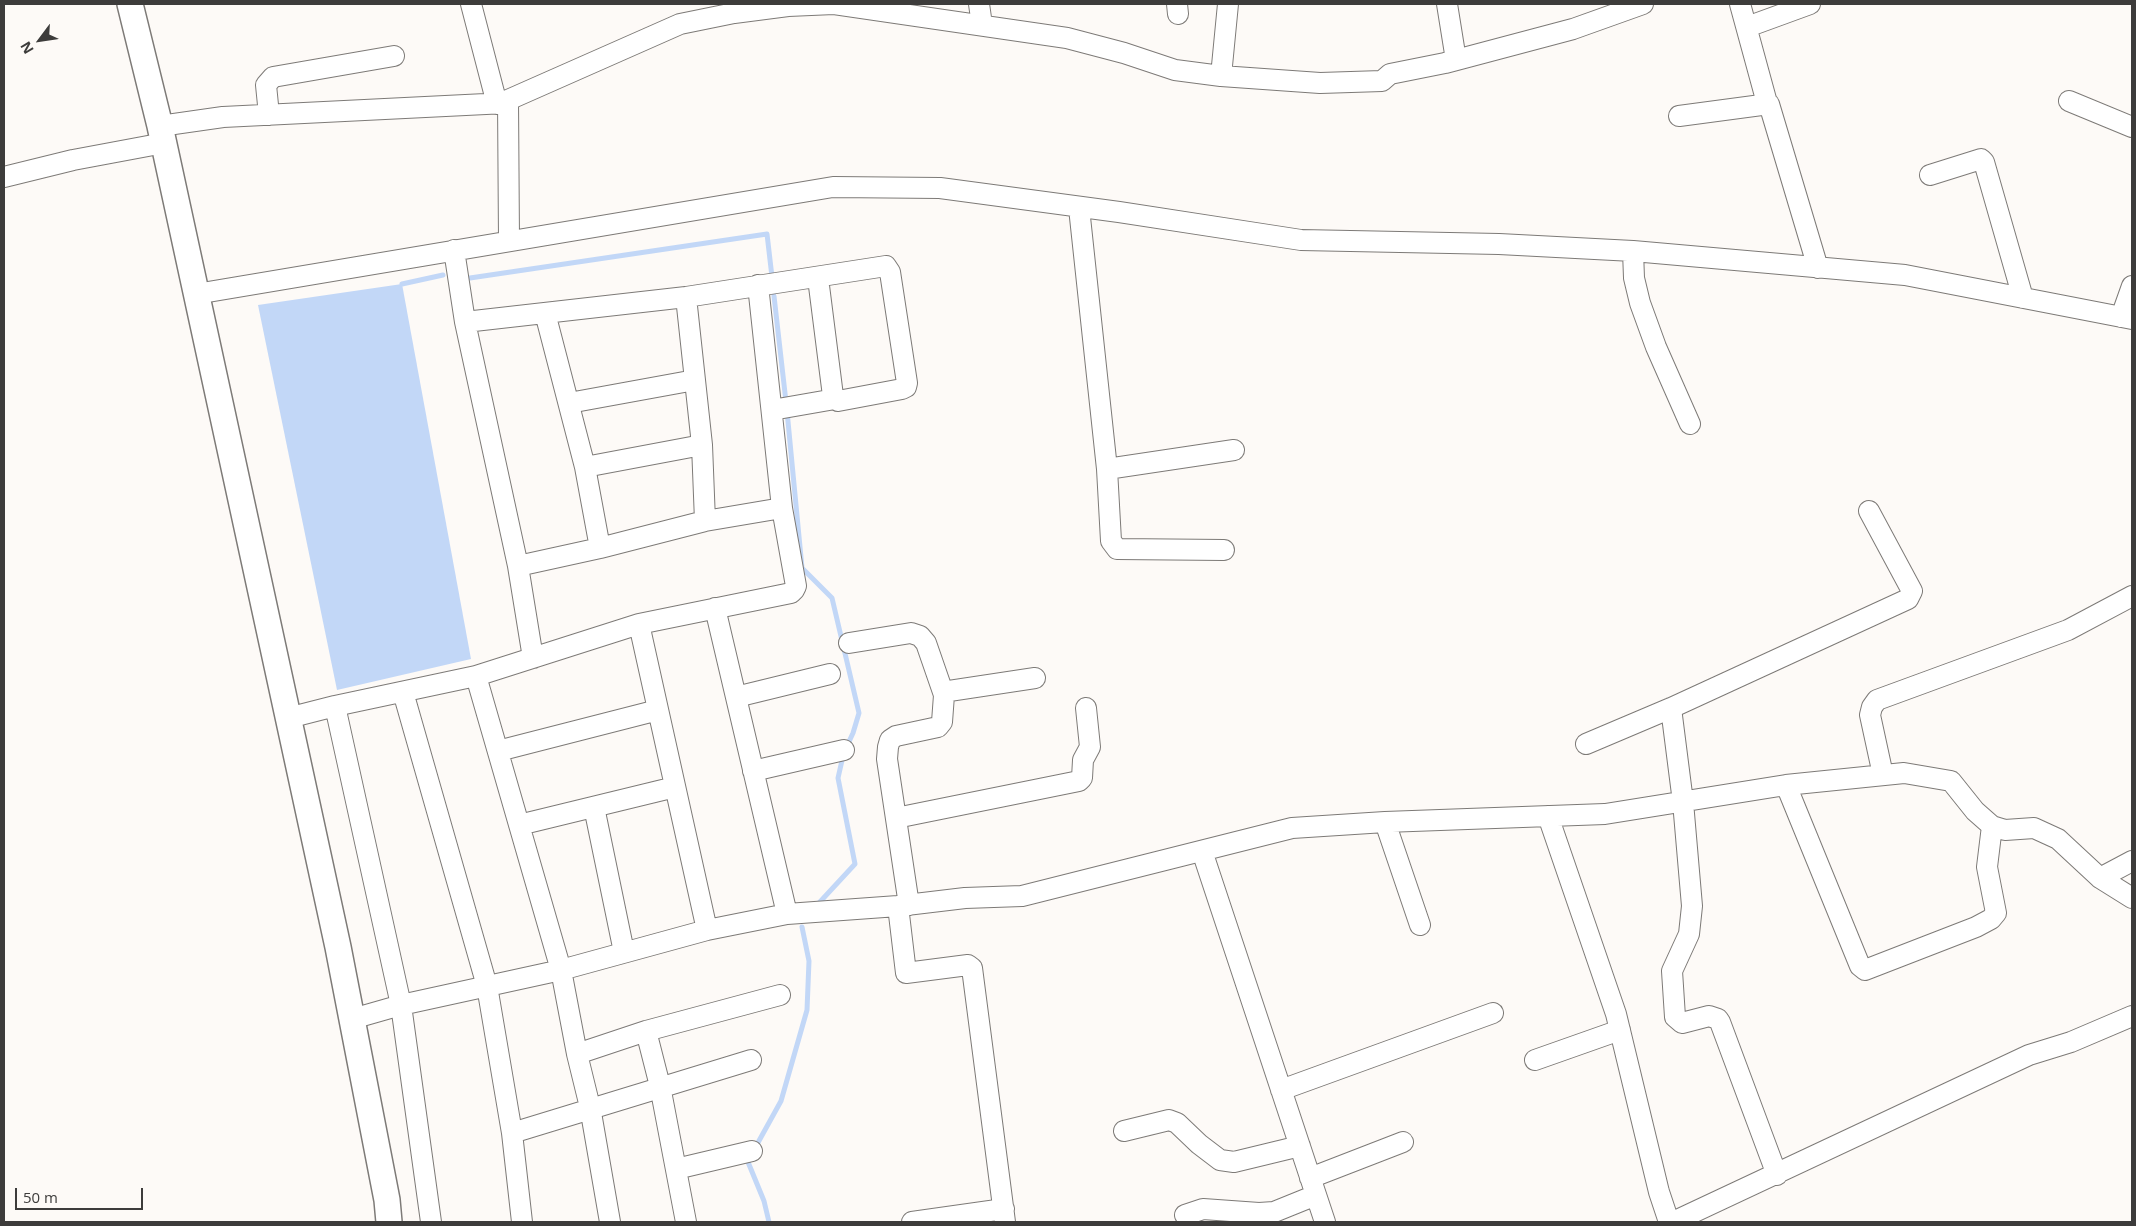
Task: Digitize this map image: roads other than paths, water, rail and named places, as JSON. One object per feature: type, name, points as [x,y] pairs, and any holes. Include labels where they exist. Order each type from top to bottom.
[{"type":"main road","points":[[130,4],[162,135],[338,947],[387,1200],[389,1222]]},
{"type":"street","points":[[471,4],[502,103],[509,241]]},
{"type":"street","points":[[4,177],[73,160],[223,117],[502,103],[516,95],[680,24],[734,13],[834,4],[1067,38],[1124,53],[1175,70],[1221,76],[1320,83],[1382,81],[1390,74],[1456,60],[1573,29],[1643,4]]},
{"type":"street","points":[[979,4],[982,25]]},
{"type":"street","points":[[1221,76],[1228,4]]},
{"type":"street","points":[[1446,4],[1456,60]]},
{"type":"street","points":[[1740,4],[1767,103],[1771,107],[1818,268]]},
{"type":"street","points":[[1747,27],[1810,4]]},
{"type":"street","points":[[269,115],[266,85],[273,77],[394,56]]},
{"type":"street","points":[[2068,102],[2132,127]]},
{"type":"street","points":[[1679,116],[1767,103]]},
{"type":"street","points":[[1930,175],[1981,159],[1984,162],[2023,298]]},
{"type":"street","points":[[196,294],[833,187],[940,188],[1300,240],[1499,244],[1633,251],[1905,275],[2127,318],[2132,286]]},
{"type":"street","points":[[1079,208],[1107,469],[1111,541],[1117,549],[1224,550]]},
{"type":"street","points":[[454,250],[465,322],[518,566],[533,658]]},
{"type":"street","points":[[1633,251],[1634,278],[1640,303],[1656,348],[1690,424]]},
{"type":"street","points":[[465,322],[686,296],[818,278],[886,266],[890,272],[907,383],[902,390],[782,408]]},
{"type":"street","points":[[818,278],[833,396],[835,399]]},
{"type":"street","points":[[288,718],[476,676],[639,624],[791,593],[796,586],[782,508],[782,408],[758,285]]},
{"type":"street","points":[[686,296],[702,445],[706,521]]},
{"type":"street","points":[[545,313],[586,467],[600,548]]},
{"type":"street","points":[[569,403],[695,380]]},
{"type":"street","points":[[586,467],[702,445]]},
{"type":"street","points":[[1107,469],[1234,450]]},
{"type":"street","points":[[518,566],[600,548],[706,521],[782,508]]},
{"type":"street","points":[[1586,744],[1670,708],[1908,599],[1912,591],[1869,511]]},
{"type":"street","points":[[1883,775],[1870,715],[1872,707],[1878,700],[1888,694],[2068,630],[2132,596]]},
{"type":"street","points":[[714,608],[787,914]]},
{"type":"street","points":[[639,624],[707,930]]},
{"type":"street","points":[[849,643],[911,633],[920,636],[926,642],[944,694],[942,722],[938,727],[896,736],[890,740],[888,747],[887,759],[896,818],[903,905],[906,973],[968,965],[972,968],[1005,1215],[912,1222]]},
{"type":"street","points":[[736,696],[830,674]]},
{"type":"street","points":[[476,676],[561,970],[577,1054],[590,1107],[610,1222]]},
{"type":"street","points":[[944,694],[949,691],[1035,678]]},
{"type":"street","points":[[403,692],[487,986],[512,1133],[522,1222]]},
{"type":"street","points":[[335,706],[401,1006],[431,1222]]},
{"type":"street","points":[[896,818],[1079,781],[1082,778],[1084,760],[1090,747],[1086,708]]},
{"type":"street","points":[[1670,708],[1683,802],[1692,906],[1689,934],[1672,971],[1675,1017],[1682,1023],[1709,1016],[1718,1019],[1720,1022],[1777,1175]]},
{"type":"street","points":[[498,751],[658,710]]},
{"type":"street","points":[[753,771],[844,750]]},
{"type":"street","points":[[352,1019],[561,970],[707,930],[787,914],[965,898],[1022,896],[1292,828],[1385,822],[1605,814],[1786,785],[1904,773],[1950,782],[1975,811],[1992,826],[2005,830],[2034,828],[2058,839],[2100,878],[2132,898]]},
{"type":"street","points":[[1786,785],[1860,966],[1864,970],[1976,927],[1991,919],[1996,913],[1987,867],[1992,826]]},
{"type":"street","points":[[519,825],[675,787]]},
{"type":"street","points":[[594,807],[624,952]]},
{"type":"street","points":[[1548,816],[1616,1014],[1658,1192],[1669,1222]]},
{"type":"street","points":[[1385,822],[1420,925]]},
{"type":"street","points":[[1202,851],[1325,1222]]},
{"type":"street","points":[[2100,878],[2132,861]]},
{"type":"street","points":[[577,1054],[646,1031],[780,995]]},
{"type":"street","points":[[1282,1090],[1492,1014]]},
{"type":"street","points":[[1673,1222],[1777,1175],[2029,1055],[2071,1042],[2132,1016]]},
{"type":"street","points":[[1535,1060],[1620,1030]]},
{"type":"street","points":[[646,1031],[660,1086],[686,1222]]},
{"type":"street","points":[[512,1133],[590,1107],[751,1060]]},
{"type":"street","points":[[1124,1131],[1169,1120],[1177,1123],[1199,1144],[1220,1160],[1234,1162],[1300,1146]]},
{"type":"street","points":[[1185,1215],[1203,1209],[1259,1213],[1274,1212],[1313,1186],[1403,1142]]},
{"type":"street","points":[[676,1169],[752,1151]]},
{"type":"water","points":[[402,284],[471,659],[337,690],[258,305]]},
{"type":"waterway","points":[[470,278],[767,234],[772,277]]},
{"type":"waterway","points":[[402,284],[443,275]]},
{"type":"waterway","points":[[774,296],[786,402]]},
{"type":"waterway","points":[[787,411],[802,568],[832,598],[859,713],[847,746]]},
{"type":"waterway","points":[[818,904],[855,864],[838,778],[843,756]]},
{"type":"waterway","points":[[755,1148],[781,1101],[807,1010],[809,961],[802,927]]},
{"type":"waterway","points":[[750,1157],[748,1162],[764,1201],[769,1222]]}]
